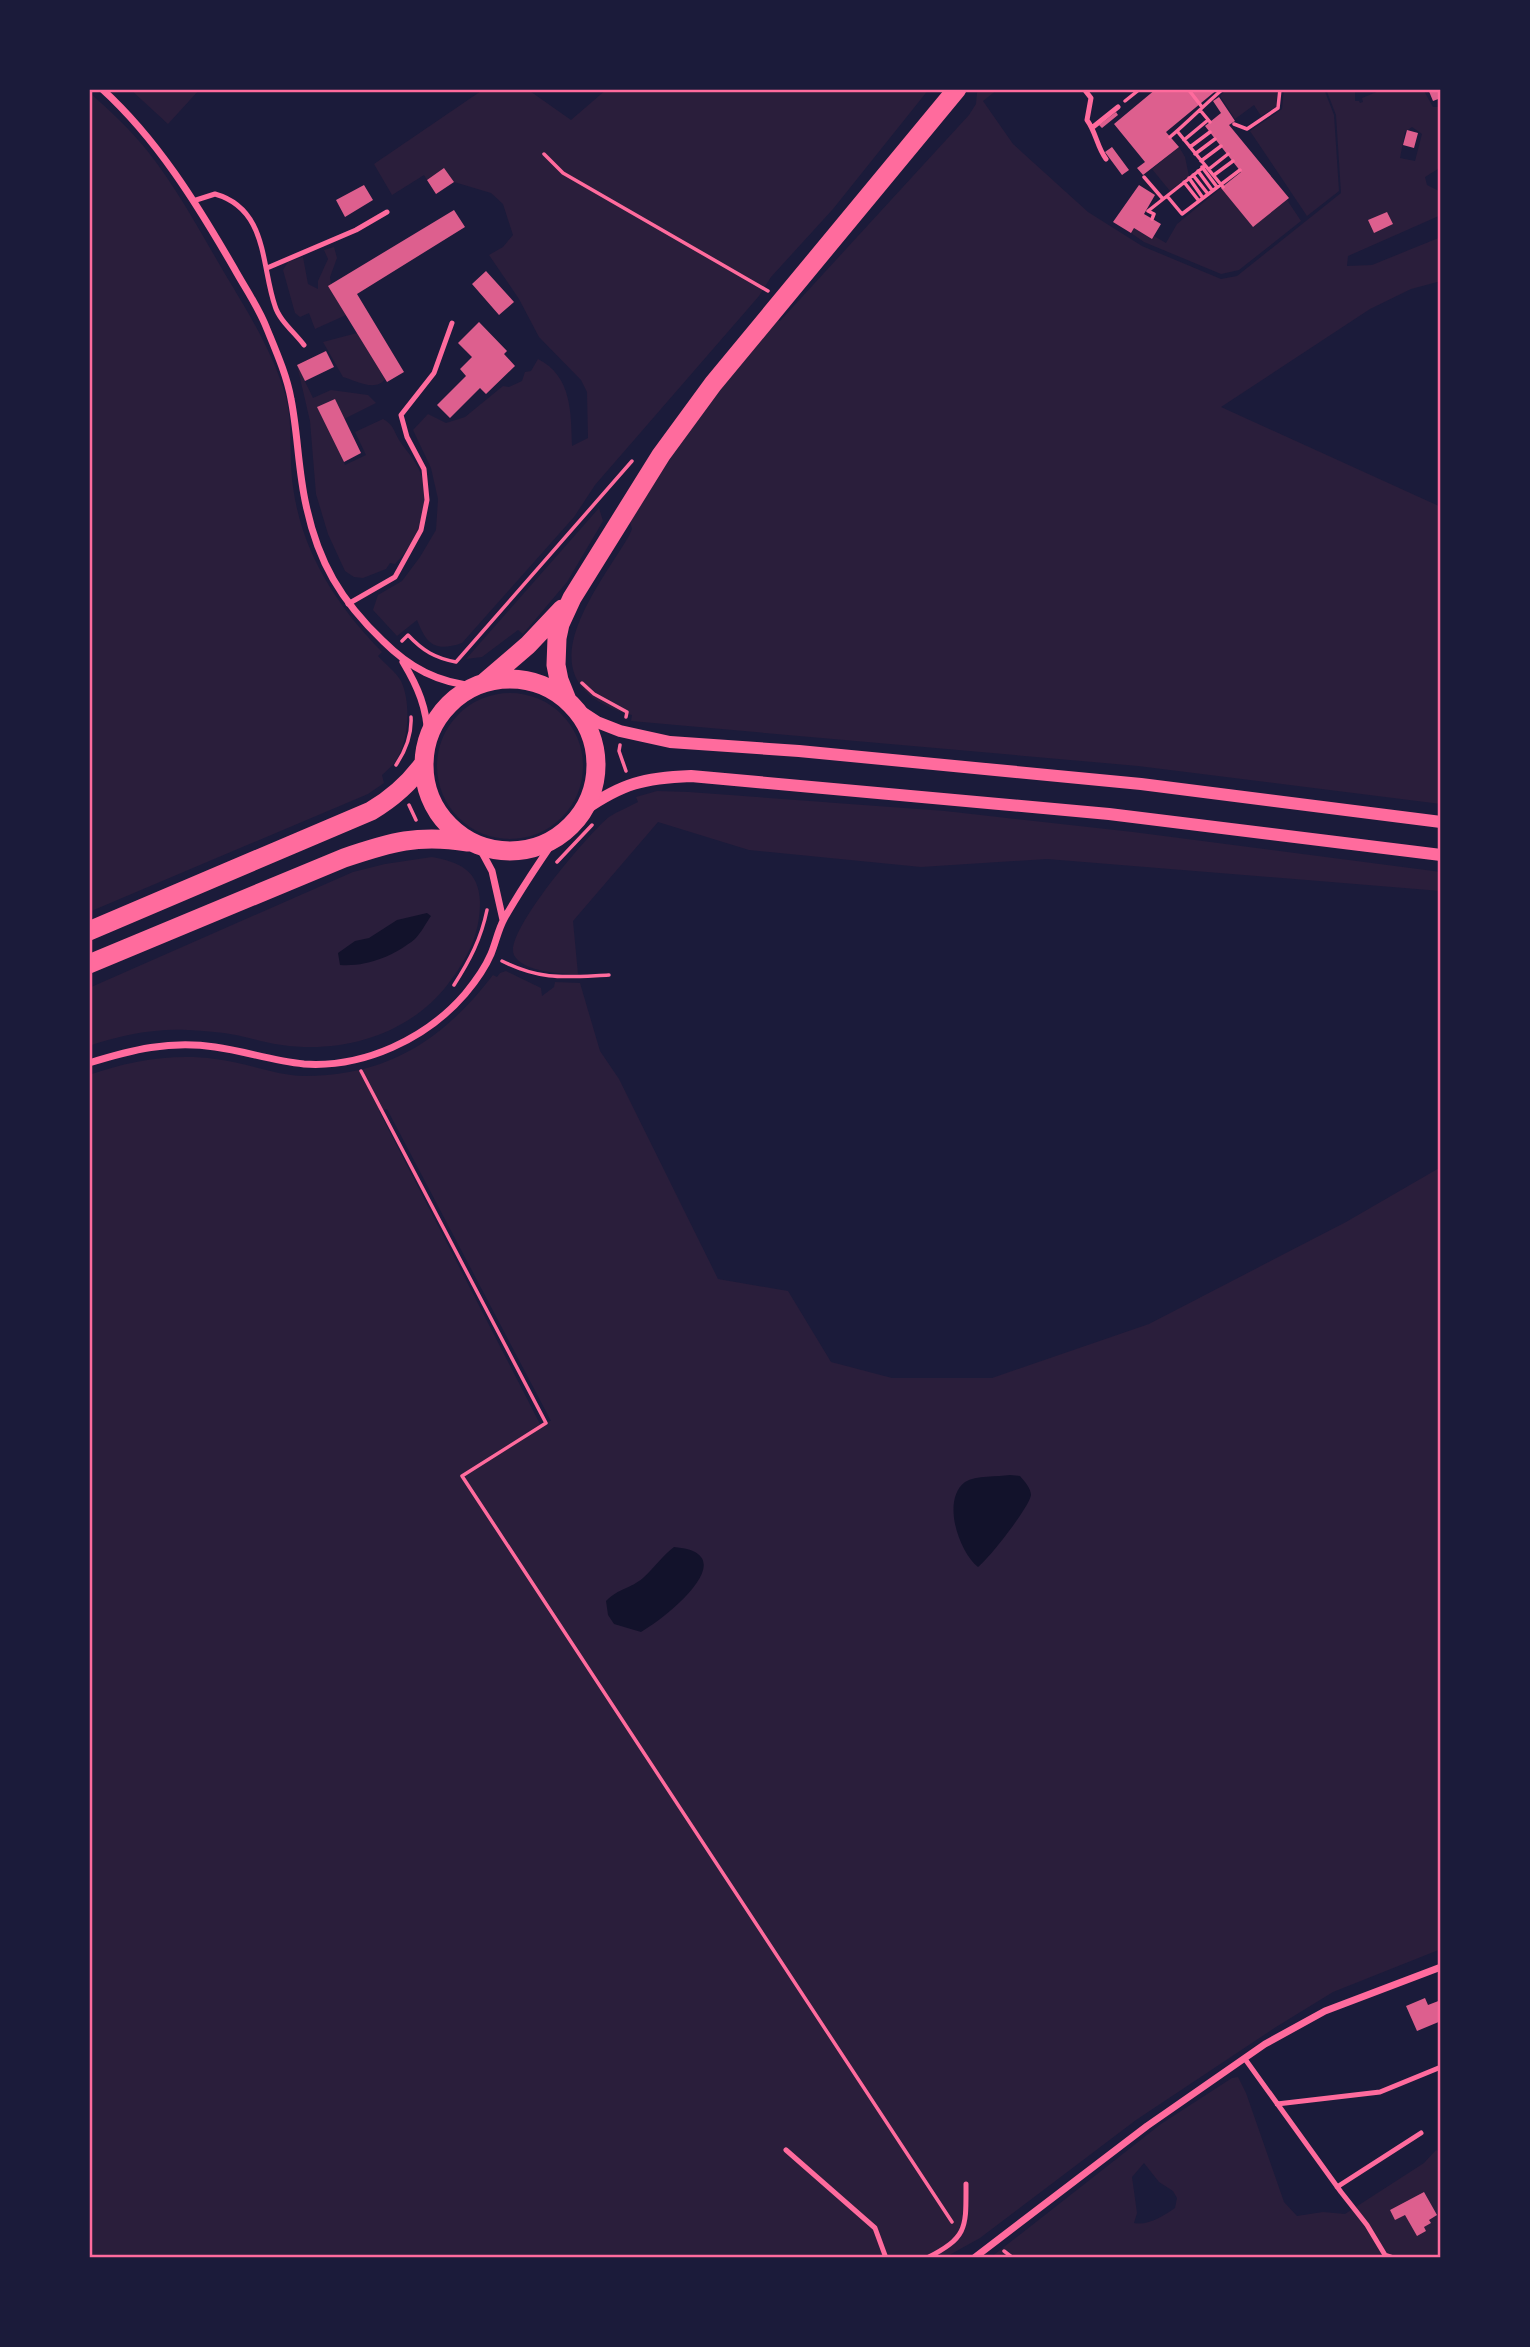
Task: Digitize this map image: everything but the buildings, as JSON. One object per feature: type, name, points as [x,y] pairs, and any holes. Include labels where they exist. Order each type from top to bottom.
[{"type":"highway","points":[[89,964],[344,858],[388,843],[430,838],[510,851],[529,849],[556,838],[590,815],[596,762],[593,741],[587,725],[570,704],[559,680],[556,650],[560,624],[572,598],[680,428],[782,299],[957,89]]},
{"type":"highway","points":[[475,844],[452,830],[436,810],[427,788],[424,763],[428,738],[441,713],[459,696],[480,685],[528,645],[572,598]]},
{"type":"highway","points":[[480,685],[504,679],[520,679],[541,684],[570,704]]},
{"type":"highway","points":[[89,931],[371,811],[400,792],[424,763]]},
{"type":"street","points":[[102,89],[128,113],[172,168],[267,326],[291,397],[305,503],[313,534],[327,569],[348,604],[401,658],[420,691],[425,707],[428,738]]},
{"type":"street","points":[[401,658],[435,678],[460,685],[480,685]]},
{"type":"street","points":[[570,704],[597,722],[623,732],[670,742],[813,752],[1141,783],[1441,821]]},
{"type":"street","points":[[590,815],[600,799],[631,784],[661,777],[691,776],[1109,814],[1441,855]]},
{"type":"street","points":[[89,1063],[153,1045],[214,1046],[259,1058],[307,1064],[355,1060],[379,1054],[406,1041],[443,1015],[464,995],[491,955],[503,920],[556,838]]},
{"type":"street","points":[[475,844],[492,871],[503,920]]},
{"type":"street","points":[[974,2258],[1147,2126],[1245,2059],[1325,2011],[1441,1968]]},
{"type":"lane","points":[[1084,89],[1091,99],[1087,120],[1093,127],[1098,148],[1106,159]]},
{"type":"lane","points":[[1093,127],[1118,107]]},
{"type":"lane","points":[[193,201],[215,194],[236,204],[253,227],[264,252],[275,308],[304,345]]},
{"type":"lane","points":[[267,268],[356,230],[387,212]]},
{"type":"lane","points":[[348,604],[395,577],[421,530],[426,500],[424,469],[407,437],[401,415],[434,373],[452,323]]},
{"type":"lane","points":[[1245,2059],[1367,2225],[1384,2257],[1394,2258]]},
{"type":"lane","points":[[1277,2104],[1380,2092],[1441,2067]]},
{"type":"lane","points":[[1337,2187],[1421,2133]]},
{"type":"lane","points":[[786,2150],[875,2228],[886,2258]]},
{"type":"lane","points":[[927,2258],[954,2243],[961,2231],[966,2220],[966,2184]]},
{"type":"path","points":[[1134,94],[1140,89]]},
{"type":"path","points":[[1184,140],[1209,121],[1188,89]]},
{"type":"path","points":[[1170,137],[1223,89]]},
{"type":"path","points":[[1236,134],[1252,127],[1279,108],[1280,89]]},
{"type":"path","points":[[1234,124],[1243,129]]},
{"type":"path","points":[[1177,131],[1218,187]]},
{"type":"path","points":[[1190,147],[1210,132]]},
{"type":"path","points":[[1195,154],[1215,139]]},
{"type":"path","points":[[1203,167],[1221,146]]},
{"type":"path","points":[[544,154],[563,173],[782,299]]},
{"type":"path","points":[[1152,219],[1154,214],[1148,211],[1203,167],[1228,154]]},
{"type":"path","points":[[1214,175],[1233,160]]},
{"type":"path","points":[[1203,167],[1214,175],[1218,187]]},
{"type":"path","points":[[1167,196],[1182,214],[1240,170]]},
{"type":"path","points":[[1144,177],[1163,199]]},
{"type":"path","points":[[1189,178],[1208,194]]},
{"type":"path","points":[[1189,178],[1201,199]]},
{"type":"path","points":[[408,635],[427,653],[456,662],[635,459]]},
{"type":"path","points":[[579,680],[594,694],[627,712],[619,751],[631,784]]},
{"type":"path","points":[[393,768],[407,746],[411,714]]},
{"type":"path","points":[[531,878],[540,882],[590,815]]},
{"type":"path","points":[[452,988],[472,957],[483,931],[487,907]]},
{"type":"path","points":[[491,955],[524,972],[555,978],[609,975]]},
{"type":"path","points":[[355,1060],[546,1423],[462,1476],[961,2231]]},
{"type":"path","points":[[994,2245],[1013,2258]]},
{"type":"shaded area","points":[[130,89],[200,89],[168,124]]},
{"type":"shaded area","points":[[484,89],[527,89],[571,120],[607,89],[929,89],[833,209],[771,277],[759,296],[595,485],[574,517],[462,643],[445,647],[429,641],[417,620],[397,636],[373,610],[378,595],[402,581],[436,530],[438,499],[431,468],[413,430],[428,414],[446,423],[465,417],[503,386],[509,387],[522,381],[525,372],[531,371],[538,359],[558,375],[563,385],[570,408],[572,446],[588,438],[587,392],[581,380],[539,337],[519,299],[489,255],[503,247],[513,235],[503,204],[491,193],[454,182],[444,169],[427,180],[424,175],[392,195],[374,164]]},
{"type":"shaded area","points":[[980,89],[998,89],[983,101],[1013,144],[1088,212],[1142,246],[1221,279],[1237,276],[1341,193],[1336,115],[1326,89],[1355,89],[1355,101],[1360,103],[1363,102],[1362,98],[1384,89],[1423,89],[1433,107],[1438,107],[1441,114],[1441,167],[1425,177],[1427,185],[1441,192],[1441,215],[1348,256],[1347,266],[1372,265],[1441,237],[1441,281],[1411,289],[1370,309],[1221,407],[1441,507],[1441,804],[1138,766],[631,721],[632,715],[598,701],[579,683],[572,661],[574,637],[584,611],[629,536],[632,529],[630,521],[696,419],[775,318],[780,321],[969,115],[976,104]],"holes":[[[1412,127],[1422,134],[1415,161],[1400,158],[1405,132]]]},
{"type":"shaded area","points":[[1227,89],[1278,89],[1276,107],[1261,116],[1254,105],[1235,119],[1220,96]]},
{"type":"shaded area","points":[[1284,89],[1324,89],[1334,115],[1339,191],[1307,216],[1250,131],[1282,109]]},
{"type":"shaded area","points":[[89,92],[128,129],[160,167],[260,334],[286,397],[293,487],[304,534],[336,597],[382,652],[378,656],[401,681],[407,709],[406,731],[401,750],[394,763],[382,775],[384,783],[368,794],[89,912]]},
{"type":"shaded area","points":[[1179,147],[1185,157],[1189,176],[1170,191],[1152,169]]},
{"type":"shaded area","points":[[1221,188],[1253,226],[1287,200],[1301,221],[1239,270],[1221,274],[1144,242],[1131,233],[1134,228],[1152,239],[1154,236],[1166,243],[1177,224]]},
{"type":"shaded area","points":[[334,247],[337,258],[330,277],[331,285],[346,315],[315,329],[309,313],[300,317],[295,313],[283,270],[288,262],[303,257],[308,284],[318,289],[318,281],[328,259],[324,250]]},
{"type":"shaded area","points":[[357,333],[385,379],[381,383],[371,385],[343,377],[323,342]]},
{"type":"shaded area","points":[[297,365],[313,398],[331,390],[368,395],[376,403],[344,419],[318,407],[345,465],[366,455],[355,432],[383,419],[393,428],[422,477],[423,512],[410,545],[395,564],[390,563],[386,569],[363,578],[354,577],[345,571],[328,534],[316,494],[310,421]]},
{"type":"shaded area","points":[[599,508],[603,521],[567,582],[523,634],[518,630],[482,657],[466,659]]},
{"type":"shaded area","points":[[510,693],[538,699],[561,715],[577,738],[583,766],[577,794],[561,817],[538,833],[510,839],[482,833],[459,817],[443,794],[437,766],[443,738],[459,715],[482,699]]},
{"type":"shaded area","points":[[657,791],[945,811],[1133,832],[1441,872],[1441,891],[1047,859],[921,867],[749,850],[658,822],[573,921],[578,974],[543,971],[519,961],[514,955],[514,943],[550,883],[609,817],[638,802],[636,797]]},
{"type":"shaded area","points":[[432,857],[459,865],[466,869],[476,882],[480,902],[478,925],[466,956],[448,984],[415,1016],[395,1028],[374,1037],[328,1046],[282,1045],[224,1033],[163,1030],[138,1033],[89,1046],[89,988],[353,872]]},
{"type":"shaded area","points":[[427,913],[431,916],[419,934],[398,951],[370,962],[340,965],[338,953],[355,941],[369,938],[397,920]]},
{"type":"shaded area","points":[[506,971],[541,988],[542,996],[554,987],[555,982],[580,983],[600,1051],[619,1079],[718,1279],[788,1291],[831,1362],[892,1378],[992,1378],[1149,1324],[1346,1222],[1441,1167],[1441,1949],[1333,1992],[1276,2027],[1136,2120],[980,2238],[944,2258],[89,2258],[89,1075],[135,1062],[184,1057],[226,1061],[304,1076],[362,1069],[388,1061],[433,1036],[474,998],[493,975],[497,977]],"holes":[[[387,1109],[551,1421],[540,1424],[379,1111]]]},
{"type":"shaded area","points":[[1020,1476],[1029,1487],[1029,1501],[991,1554],[978,1567],[959,1538],[955,1526],[954,1501],[965,1482],[981,1477]]},
{"type":"shaded area","points":[[674,1547],[695,1552],[703,1561],[702,1573],[694,1586],[682,1601],[641,1632],[614,1624],[608,1615],[606,1601],[643,1578]]},
{"type":"shaded area","points":[[1238,2077],[1246,2093],[1284,2202],[1297,2216],[1323,2212],[1345,2214],[1424,2163],[1436,2150],[1441,2152],[1441,2258],[990,2258],[1161,2124],[1232,2078]],"holes":[[[1144,2163],[1159,2182],[1173,2191],[1177,2198],[1175,2208],[1150,2222],[1134,2223],[1137,2213],[1132,2177]]]}]
